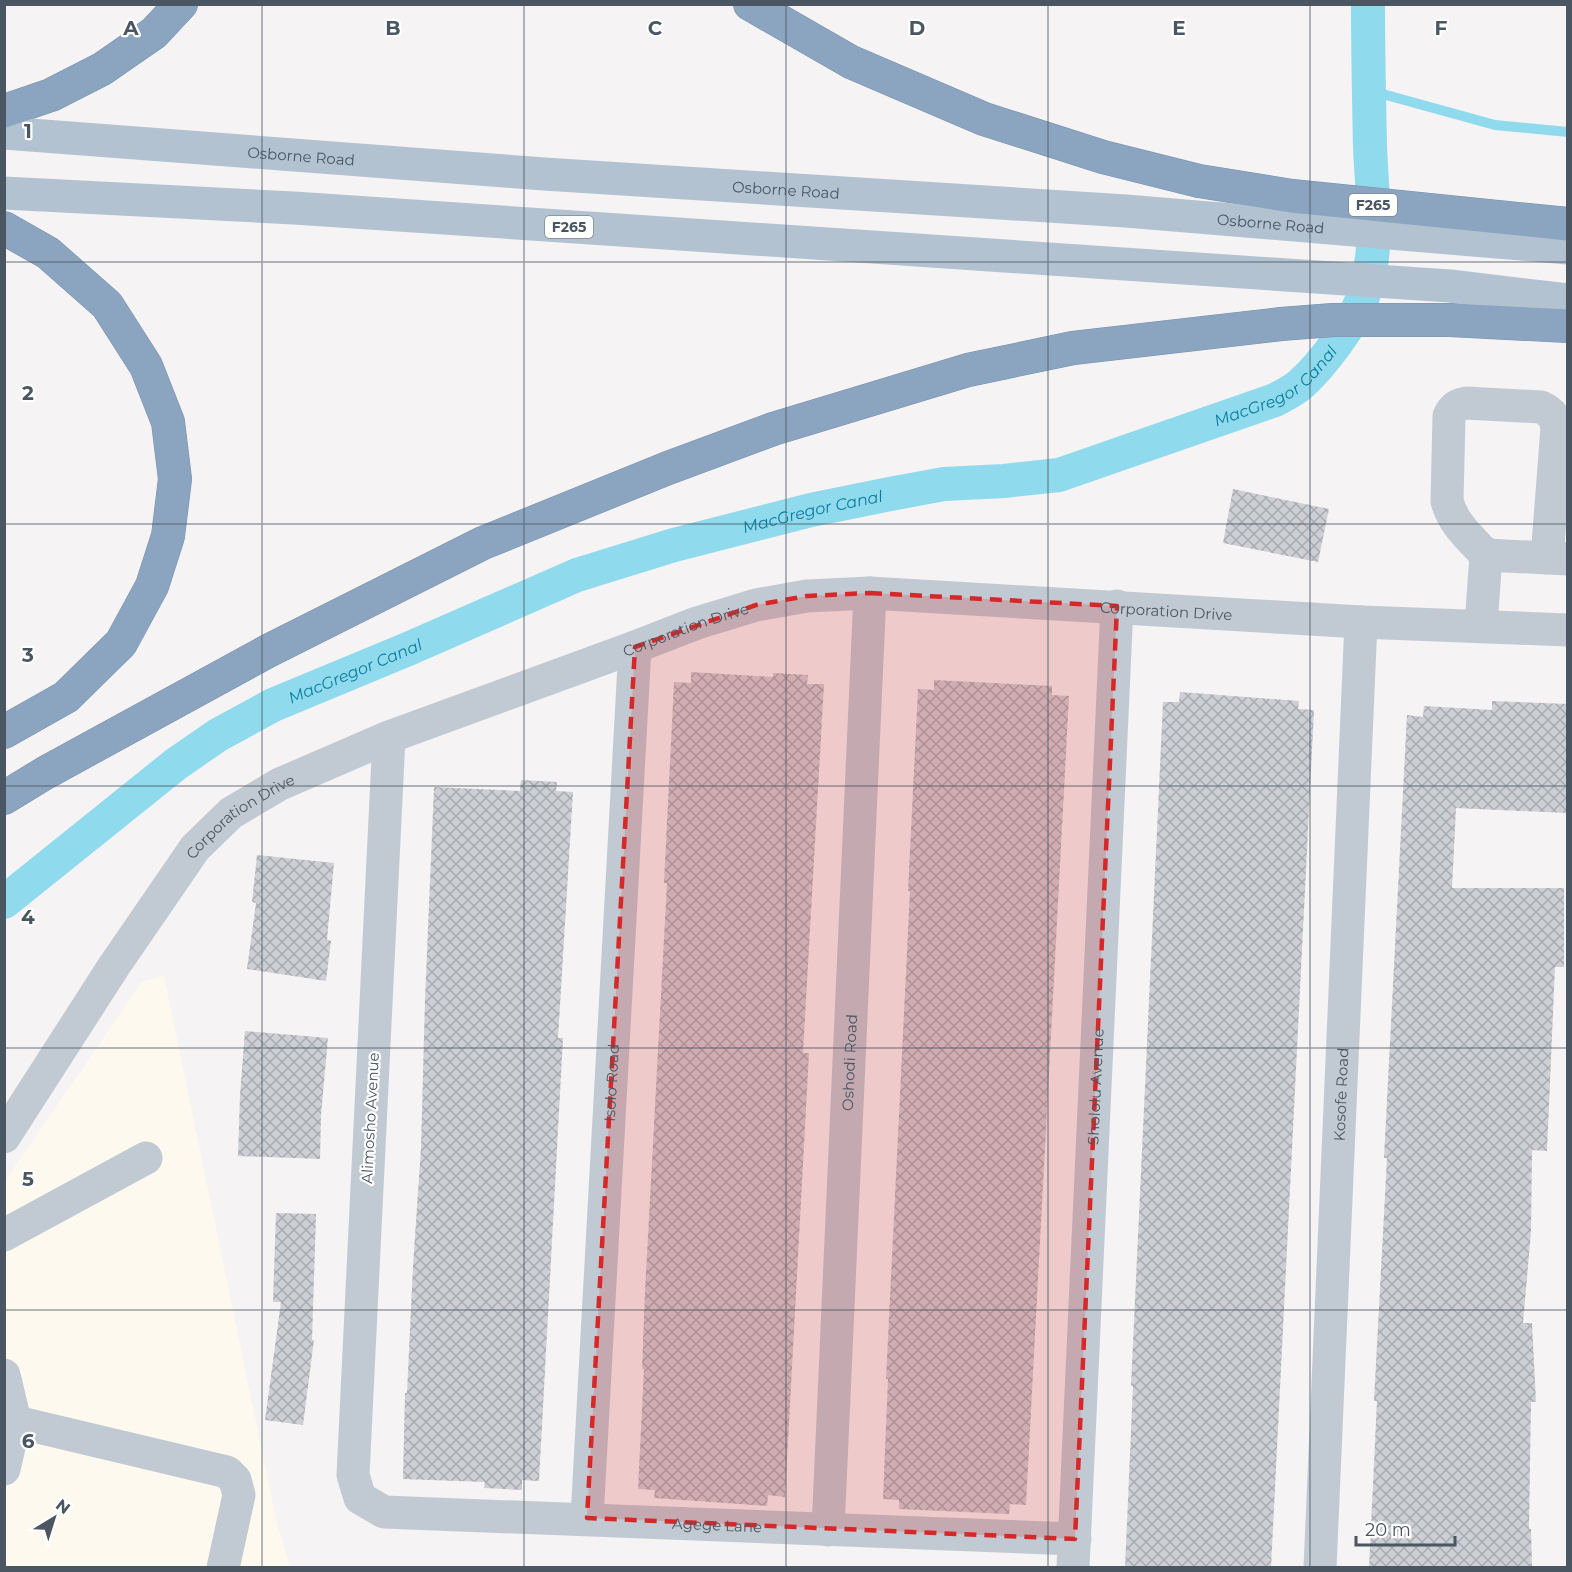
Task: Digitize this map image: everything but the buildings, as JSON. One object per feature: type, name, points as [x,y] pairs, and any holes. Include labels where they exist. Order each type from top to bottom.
[{"type":"highway","points":[[4,111],[51,95],[102,69],[154,33],[181,4]]},
{"type":"highway","name":"F265","points":[[750,4],[851,62],[984,119],[1292,210],[1455,226],[1568,224]]},
{"type":"highway","points":[[4,228],[48,253],[107,305],[146,366],[168,422],[175,479],[168,536],[152,586],[121,643],[66,697],[4,732]]},
{"type":"highway","points":[[4,798],[268,651],[483,543],[668,468],[763,433],[968,370],[1061,350],[1333,320],[1450,320],[1568,326]]},
{"type":"main road","name":"Osborne Road","points":[[4,133],[544,174],[1126,211],[1292,210]]},
{"type":"main road","name":"F265","points":[[4,193],[294,208],[1450,286],[1568,300]]},
{"type":"main road","points":[[1455,226],[1568,248]]},
{"type":"street","points":[[1466,403],[1541,406],[1555,417],[1557,428],[1557,559],[1486,555],[1450,513],[1448,501],[1449,416],[1452,409],[1466,403]]},
{"type":"street","points":[[1481,626],[1486,555]]},
{"type":"street","name":"Corporation Drive","points":[[4,1137],[114,966],[195,848],[231,813],[280,784],[389,737],[697,623],[756,605],[807,596],[870,593],[1361,622],[1568,630]]},
{"type":"street","name":"Oshodi Road","points":[[828,1530],[870,593]]},
{"type":"street","name":"Shololu Avenue","points":[[1074,1553],[1117,606]]},
{"type":"street","name":"Kosofe Road","points":[[1320,1568],[1361,622]]},
{"type":"street","name":"Isolo Road","points":[[587,1518],[635,647]]},
{"type":"street","name":"Alimosho Avenue","points":[[360,1498],[353,1475],[389,737]]},
{"type":"street","points":[[4,1235],[146,1158]]},
{"type":"street","points":[[4,1375],[10,1420],[4,1469]]},
{"type":"street","points":[[10,1420],[227,1472],[236,1480],[239,1495],[223,1568]]},
{"type":"street","name":"Agege Lane","points":[[360,1498],[384,1512],[587,1518],[828,1530],[1074,1553]]},
{"type":"highlighted area","points":[[870,593],[1117,606],[1075,1539],[587,1518],[635,647],[756,605],[807,596]]},
{"type":"shaded area","points":[[164,976],[276,1519],[290,1567],[5,1568],[5,1181],[142,982]]},
{"type":"waterway","name":"MacGregor Canal","points":[[4,902],[176,764],[218,735],[273,705],[577,575],[674,545],[811,510],[944,484],[1059,475],[1275,400],[1293,390],[1318,366],[1350,322],[1361,302],[1371,265],[1374,225],[1370,147],[1368,4]]},
{"type":"waterway","points":[[1368,90],[1495,125],[1568,132]]}]
